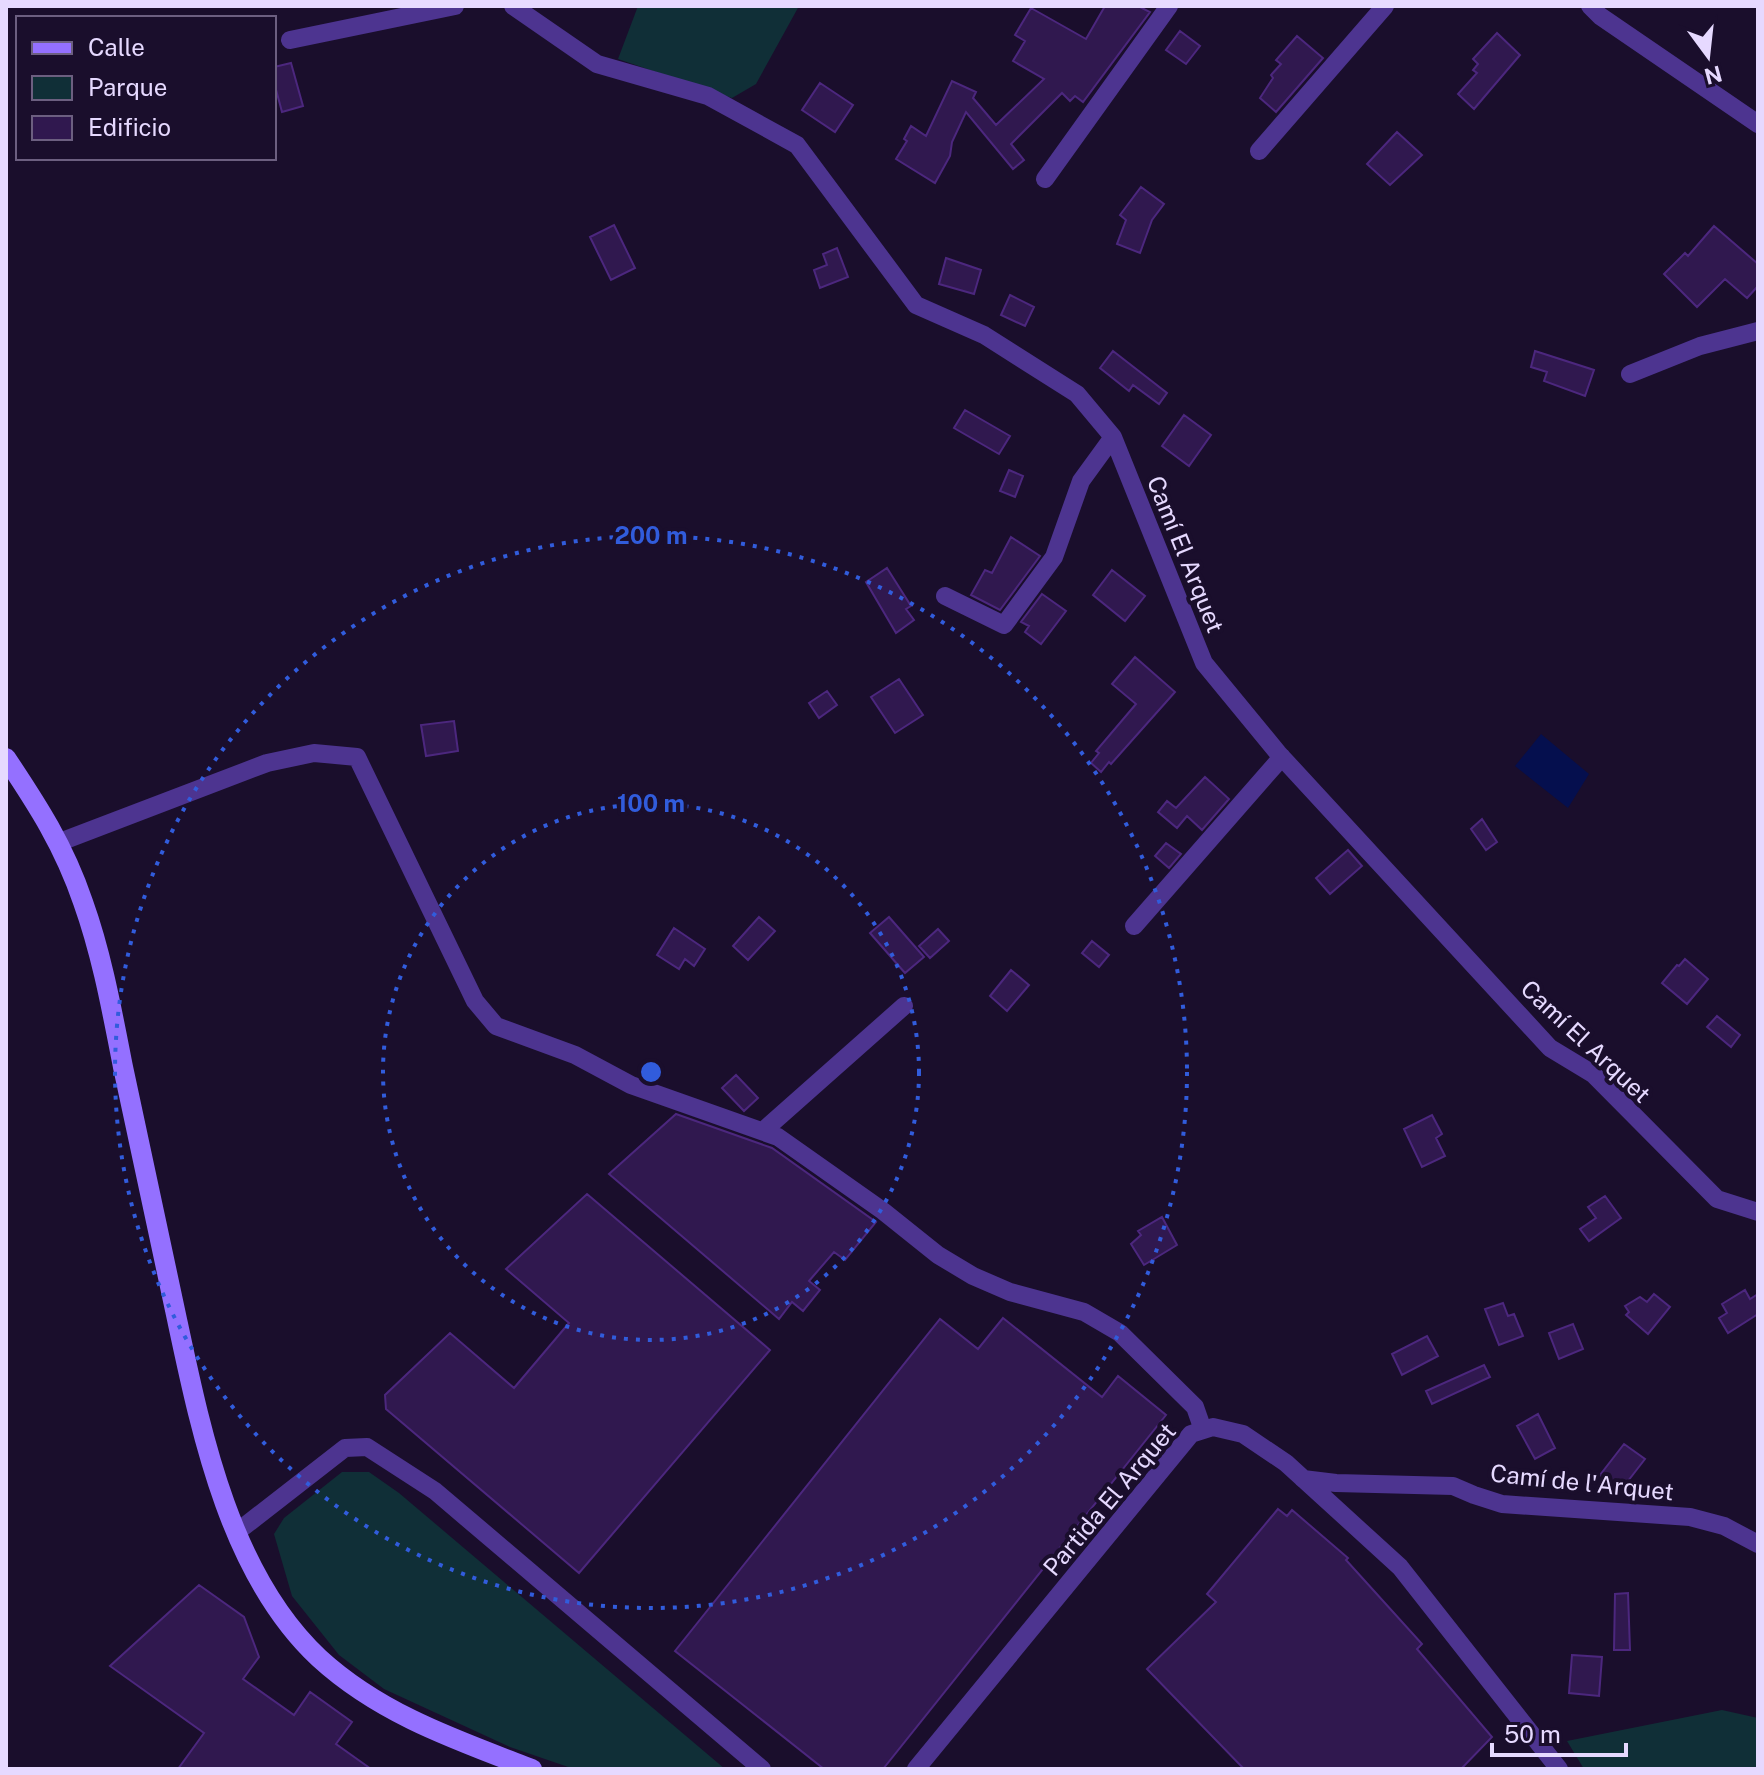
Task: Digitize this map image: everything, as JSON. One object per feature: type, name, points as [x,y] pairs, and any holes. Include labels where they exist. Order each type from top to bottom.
[{"type":"street","points":[[290,40],[455,6]]},
{"type":"street","name":"Camí El Arquet","points":[[513,6],[597,64],[708,96],[797,145],[916,305],[984,335],[1077,394],[1113,437],[1204,663],[1282,757],[1550,1048],[1593,1074],[1717,1199],[1758,1212]]},
{"type":"street","points":[[1045,179],[1169,6]]},
{"type":"street","points":[[1259,151],[1385,6]]},
{"type":"street","points":[[1590,6],[1600,16],[1758,124]]},
{"type":"street","points":[[1630,374],[1700,346],[1758,331]]},
{"type":"street","points":[[945,596],[1004,625],[1054,557],[1081,481],[1113,437]]},
{"type":"street","points":[[60,842],[267,763],[314,753],[357,757],[475,1001],[496,1026],[575,1055],[631,1085],[778,1137],[883,1211],[938,1255],[973,1276],[1010,1292],[1084,1312],[1120,1333],[1195,1407],[1203,1430]]},
{"type":"street","points":[[1134,926],[1282,757]]},
{"type":"street","points":[[6,758],[60,842],[84,902],[104,973],[191,1384],[214,1472],[237,1532],[279,1612],[318,1657],[369,1698],[434,1732],[532,1769]]},
{"type":"street","points":[[763,1131],[904,1006]]},
{"type":"street","name":"Partida El Arquet","points":[[916,1769],[1191,1434],[1213,1427],[1243,1434],[1286,1463],[1400,1567],[1559,1769]]},
{"type":"street","points":[[237,1532],[345,1448],[367,1447],[435,1491],[762,1769]]},
{"type":"street","name":"Camí de l'Arquet","points":[[1303,1479],[1336,1483],[1453,1486],[1502,1504],[1690,1517],[1724,1526],[1758,1544]]},
{"type":"green space","points":[[638,6],[799,6],[756,84],[732,98],[618,59]]},
{"type":"green space","points":[[342,1472],[369,1472],[399,1493],[725,1769],[574,1769],[510,1747],[384,1689],[339,1655],[292,1596],[274,1534],[284,1518]]},
{"type":"green space","points":[[1722,1710],[1758,1718],[1758,1769],[1584,1769],[1567,1741]]},
{"type":"shaded area","points":[[1541,734],[1589,774],[1568,808],[1515,766]]},
{"type":"building","points":[[1105,6],[1138,6],[1150,12],[1083,102],[1075,96],[1070,101],[1062,93],[1011,144],[1024,160],[1013,169],[966,112],[952,142],[950,156],[935,183],[896,159],[907,141],[904,139],[911,126],[926,136],[952,81],[976,92],[973,98],[996,125],[1044,79],[1013,61],[1025,41],[1015,35],[1031,8],[1086,39]]},
{"type":"building","points":[[1180,31],[1200,46],[1186,64],[1166,50]]},
{"type":"building","points":[[1497,33],[1520,55],[1474,109],[1458,94],[1477,73],[1473,70],[1478,64],[1473,59]]},
{"type":"building","points":[[1297,36],[1323,58],[1276,112],[1260,98],[1273,78],[1271,75],[1281,64],[1276,60]]},
{"type":"building","points":[[291,63],[303,106],[282,112],[276,90],[276,67]]},
{"type":"building","points":[[820,83],[853,105],[835,132],[802,110]]},
{"type":"building","points":[[1397,132],[1422,155],[1390,185],[1367,164]]},
{"type":"building","points":[[1141,187],[1164,204],[1152,220],[1140,253],[1117,244],[1126,220],[1120,215]]},
{"type":"building","points":[[614,225],[635,268],[611,280],[590,237]]},
{"type":"building","points":[[1714,226],[1758,264],[1758,286],[1747,298],[1725,279],[1697,307],[1664,274],[1685,253],[1688,256]]},
{"type":"building","points":[[837,248],[848,277],[820,288],[814,270],[827,265],[823,254]]},
{"type":"building","points":[[946,258],[981,270],[974,294],[939,284]]},
{"type":"building","points":[[1010,295],[1034,307],[1025,326],[1001,315]]},
{"type":"building","points":[[1113,351],[1167,393],[1159,404],[1133,385],[1129,391],[1100,368]]},
{"type":"building","points":[[1535,351],[1594,370],[1585,396],[1544,381],[1547,372],[1531,367]]},
{"type":"building","points":[[965,410],[1010,436],[999,454],[954,428]]},
{"type":"building","points":[[1184,415],[1211,435],[1189,466],[1162,446]]},
{"type":"building","points":[[1009,470],[1023,476],[1015,497],[1000,491]]},
{"type":"building","points":[[1011,537],[1040,556],[1000,610],[971,595],[985,570],[992,573]]},
{"type":"building","points":[[887,568],[911,606],[906,609],[914,620],[896,633],[866,582]]},
{"type":"building","points":[[1112,570],[1145,596],[1125,621],[1093,595]]},
{"type":"building","points":[[1042,594],[1066,611],[1041,644],[1025,632],[1029,626],[1021,622]]},
{"type":"building","points":[[1135,657],[1175,692],[1101,772],[1091,763],[1099,753],[1096,751],[1136,704],[1112,684]]},
{"type":"building","points":[[899,679],[923,715],[895,733],[871,697]]},
{"type":"building","points":[[827,691],[837,705],[819,718],[809,703]]},
{"type":"building","points":[[454,721],[458,751],[426,756],[421,725]]},
{"type":"building","points":[[1205,777],[1229,799],[1202,830],[1187,816],[1177,828],[1158,812],[1167,801],[1176,808]]},
{"type":"building","points":[[1482,819],[1497,842],[1486,850],[1471,829]]},
{"type":"building","points":[[1166,843],[1181,854],[1169,868],[1155,856]]},
{"type":"building","points":[[1348,850],[1362,866],[1330,894],[1316,878]]},
{"type":"building","points":[[759,917],[775,931],[748,960],[733,946]]},
{"type":"building","points":[[889,917],[924,957],[905,973],[870,933]]},
{"type":"building","points":[[674,928],[705,949],[694,966],[685,959],[679,969],[657,955]]},
{"type":"building","points":[[938,929],[949,941],[930,958],[919,946]]},
{"type":"building","points":[[1092,941],[1109,955],[1099,967],[1082,953]]},
{"type":"building","points":[[1685,959],[1708,979],[1687,1004],[1662,983]]},
{"type":"building","points":[[1011,970],[1029,985],[1007,1011],[990,996]]},
{"type":"building","points":[[1717,1016],[1740,1035],[1731,1047],[1707,1027]]},
{"type":"building","points":[[736,1075],[758,1098],[744,1111],[722,1088]]},
{"type":"building","points":[[676,1114],[772,1148],[876,1222],[845,1260],[834,1252],[809,1281],[820,1290],[803,1311],[792,1302],[779,1319],[609,1174]]},
{"type":"building","points":[[1432,1115],[1442,1134],[1436,1138],[1445,1156],[1422,1167],[1404,1129]]},
{"type":"building","points":[[587,1194],[770,1350],[579,1573],[386,1409],[385,1395],[450,1333],[514,1388],[569,1323],[506,1269]]},
{"type":"building","points":[[1605,1196],[1621,1218],[1589,1241],[1580,1229],[1596,1218],[1588,1207]]},
{"type":"building","points":[[1162,1217],[1177,1245],[1144,1265],[1131,1244],[1141,1235],[1138,1231]]},
{"type":"building","points":[[1745,1290],[1750,1299],[1758,1294],[1758,1314],[1728,1333],[1719,1318],[1727,1313],[1722,1304]]},
{"type":"building","points":[[1654,1294],[1670,1307],[1648,1334],[1626,1315],[1629,1312],[1625,1306],[1640,1297],[1647,1302]]},
{"type":"building","points":[[1503,1303],[1508,1316],[1514,1314],[1523,1336],[1499,1345],[1485,1309]]},
{"type":"building","points":[[1003,1318],[1102,1397],[1118,1376],[1166,1415],[883,1769],[824,1769],[675,1651],[940,1319],[978,1349]]},
{"type":"building","points":[[1573,1324],[1583,1349],[1559,1359],[1549,1333]]},
{"type":"building","points":[[1427,1336],[1438,1356],[1402,1375],[1392,1354]]},
{"type":"building","points":[[1484,1365],[1490,1377],[1432,1404],[1426,1391]]},
{"type":"building","points":[[1538,1414],[1555,1448],[1535,1459],[1517,1426]]},
{"type":"building","points":[[1624,1444],[1645,1459],[1621,1490],[1600,1475]]},
{"type":"building","points":[[1278,1509],[1287,1516],[1292,1510],[1348,1558],[1346,1560],[1422,1644],[1417,1649],[1492,1737],[1461,1769],[1244,1769],[1147,1669],[1216,1602],[1207,1594]]},
{"type":"building","points":[[199,1585],[244,1617],[259,1657],[243,1679],[294,1715],[310,1692],[352,1722],[336,1744],[371,1769],[178,1769],[204,1733],[110,1666]]},
{"type":"building","points":[[1628,1593],[1630,1650],[1614,1650],[1615,1594]]},
{"type":"building","points":[[1572,1655],[1602,1657],[1599,1696],[1569,1693]]}]
